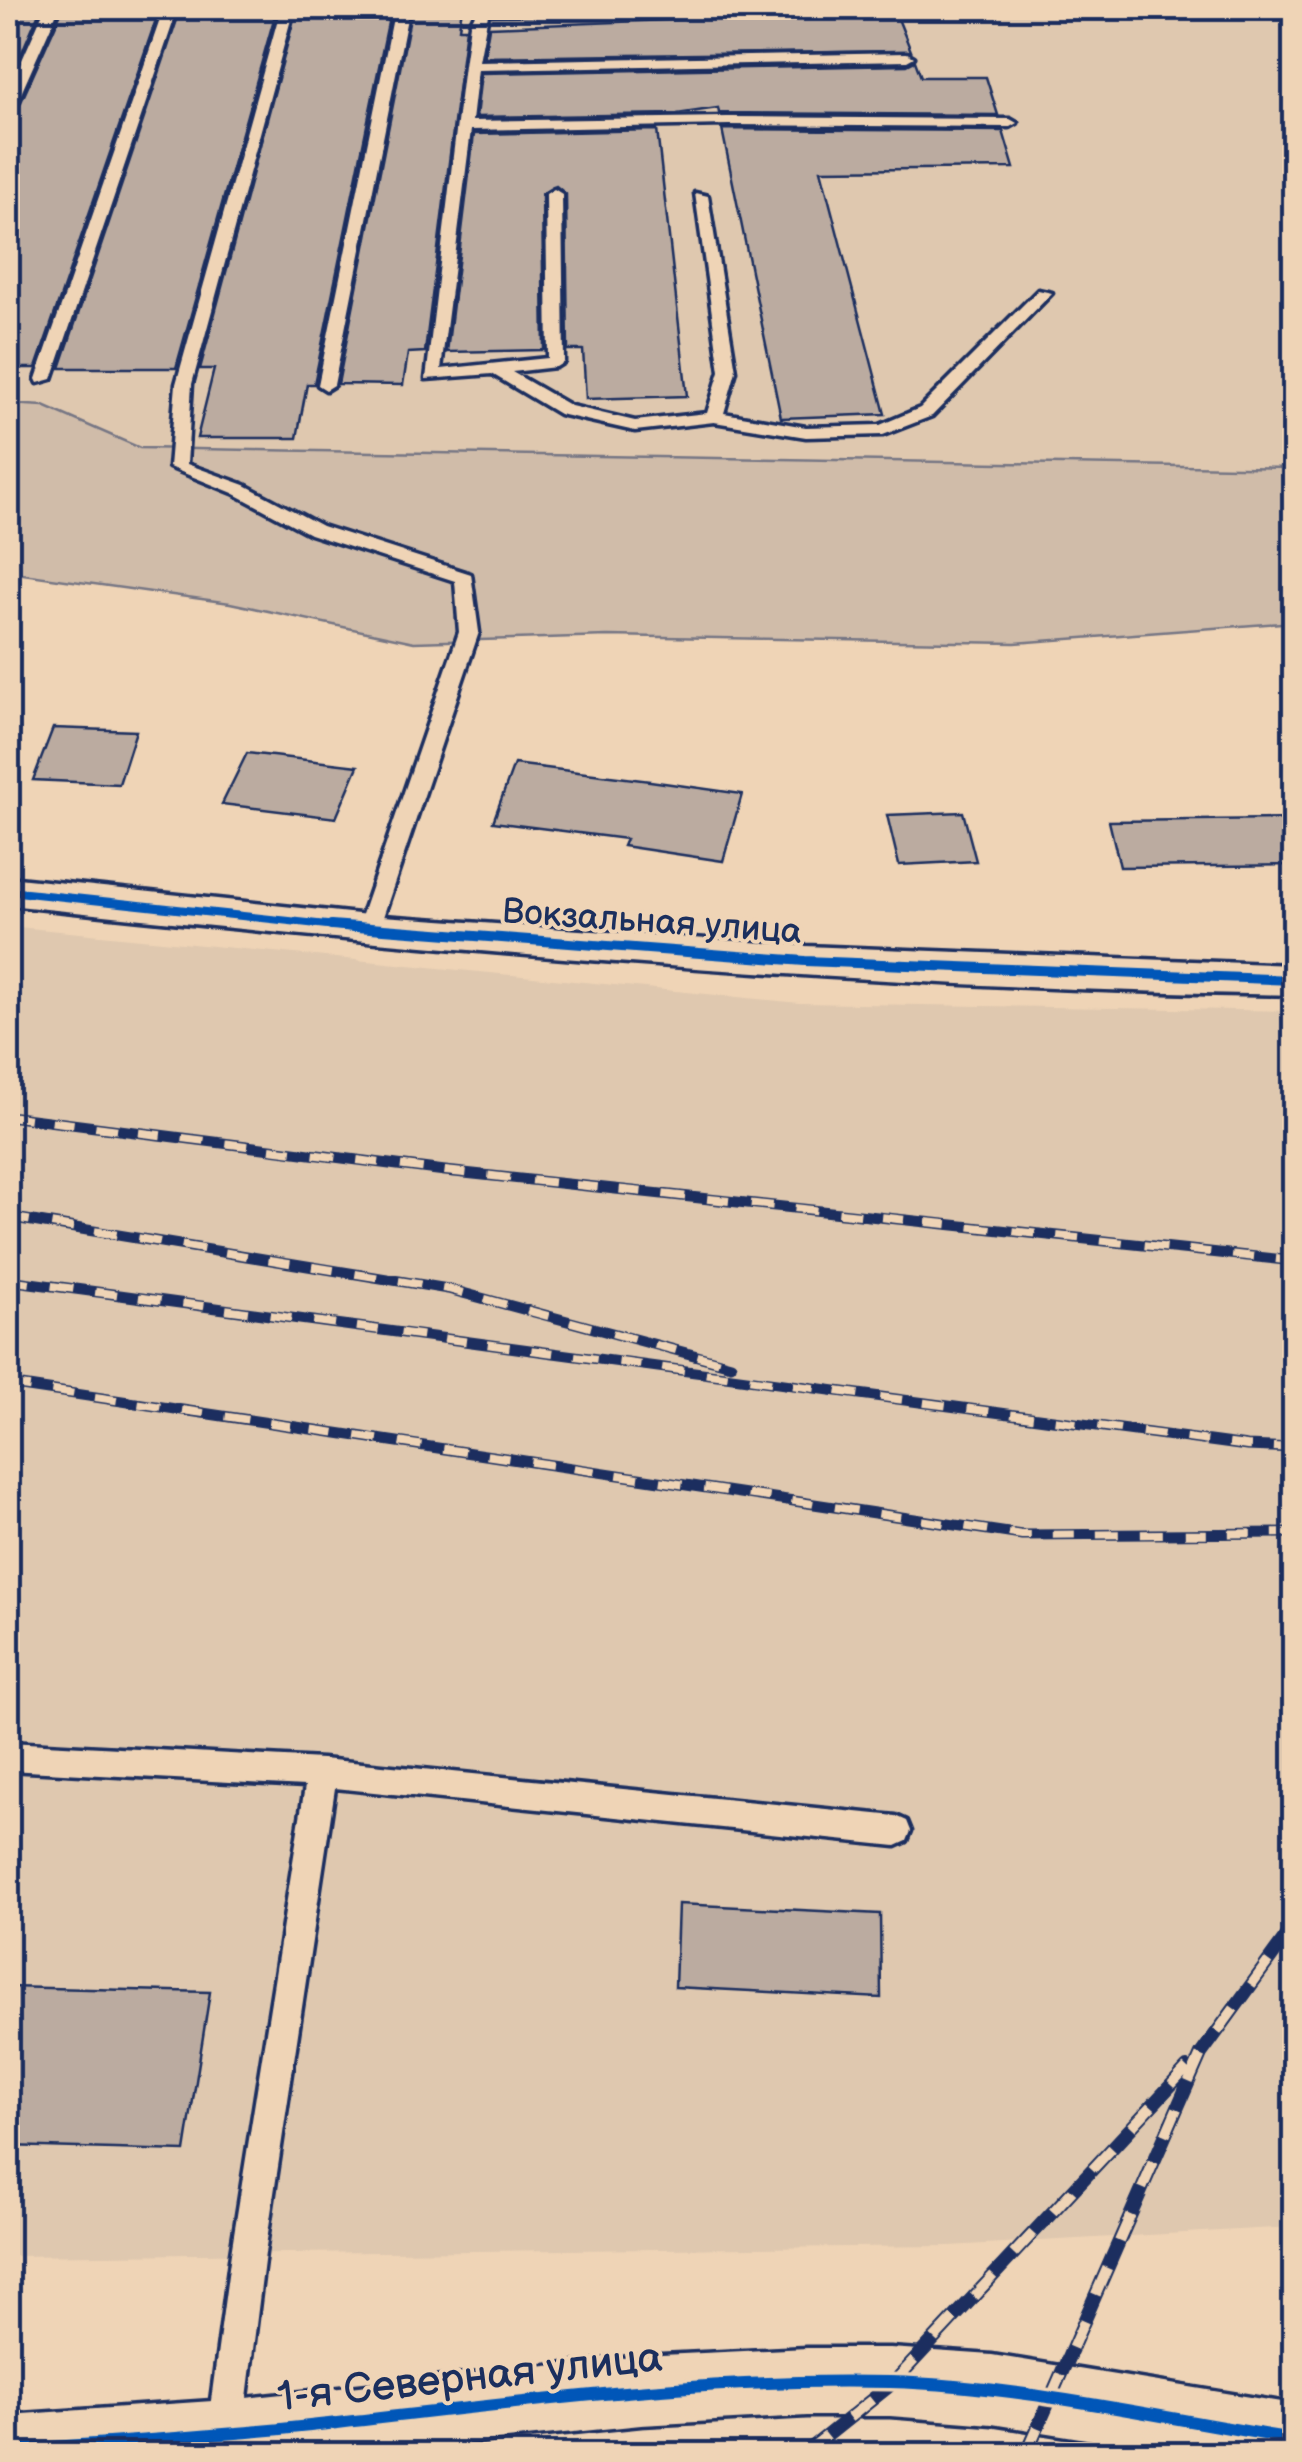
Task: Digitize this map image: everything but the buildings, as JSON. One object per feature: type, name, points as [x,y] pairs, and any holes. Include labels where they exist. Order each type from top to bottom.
[{"type":"street","name":"Вокзальная улица","points":[[8,891],[368,929],[805,961],[1294,980]]},
{"type":"street","name":"1-я Северная улица","points":[[8,2450],[224,2435],[520,2400],[803,2382],[876,2382],[1048,2396],[1179,2423],[1294,2439]]},
{"type":"lane","points":[[8,106],[52,8]]},
{"type":"lane","points":[[44,380],[171,8]]},
{"type":"lane","points":[[287,8],[184,384],[178,467],[239,490],[316,530],[464,578],[469,632],[368,929]]},
{"type":"lane","points":[[326,385],[402,8]]},
{"type":"lane","points":[[554,194],[556,362],[432,376],[476,24],[483,8],[713,8]]},
{"type":"lane","points":[[471,65],[908,57]]},
{"type":"lane","points":[[464,126],[728,121],[1010,123]]},
{"type":"lane","points":[[700,196],[728,371],[714,417]]},
{"type":"lane","points":[[496,368],[565,410],[635,426],[714,417],[806,432],[882,430],[926,412],[1044,294]]},
{"type":"lane","points":[[8,1756],[322,1773],[896,1831]]},
{"type":"lane","points":[[224,2435],[322,1773]]},
{"type":"shaded area","points":[[8,8],[1294,8],[1294,468],[140,448],[44,406],[8,404]]},
{"type":"shaded area","points":[[8,404],[44,406],[140,448],[1294,468],[1294,622],[1015,643],[607,636],[414,642],[230,603],[8,572]]},
{"type":"shaded area","points":[[8,926],[799,1003],[1294,1011],[1294,2227],[949,2246],[8,2256]]},
{"type":"railway","points":[[8,1116],[445,1171],[1294,1261]]},
{"type":"railway","points":[[8,1217],[448,1289],[731,1365]]},
{"type":"railway","points":[[8,1280],[1247,1446],[1294,1448]]},
{"type":"railway","points":[[8,1384],[1022,1535],[1294,1533]]},
{"type":"railway","points":[[1026,2454],[1201,2054],[1294,1926]]},
{"type":"railway","points":[[804,2454],[894,2382],[1187,2068]]},
{"type":"cycle path","points":[[8,891],[368,929],[805,961],[1294,980]]},
{"type":"cycle path","points":[[8,2450],[227,2435],[641,2390],[807,2382],[890,2382],[992,2390],[1294,2439]]}]
